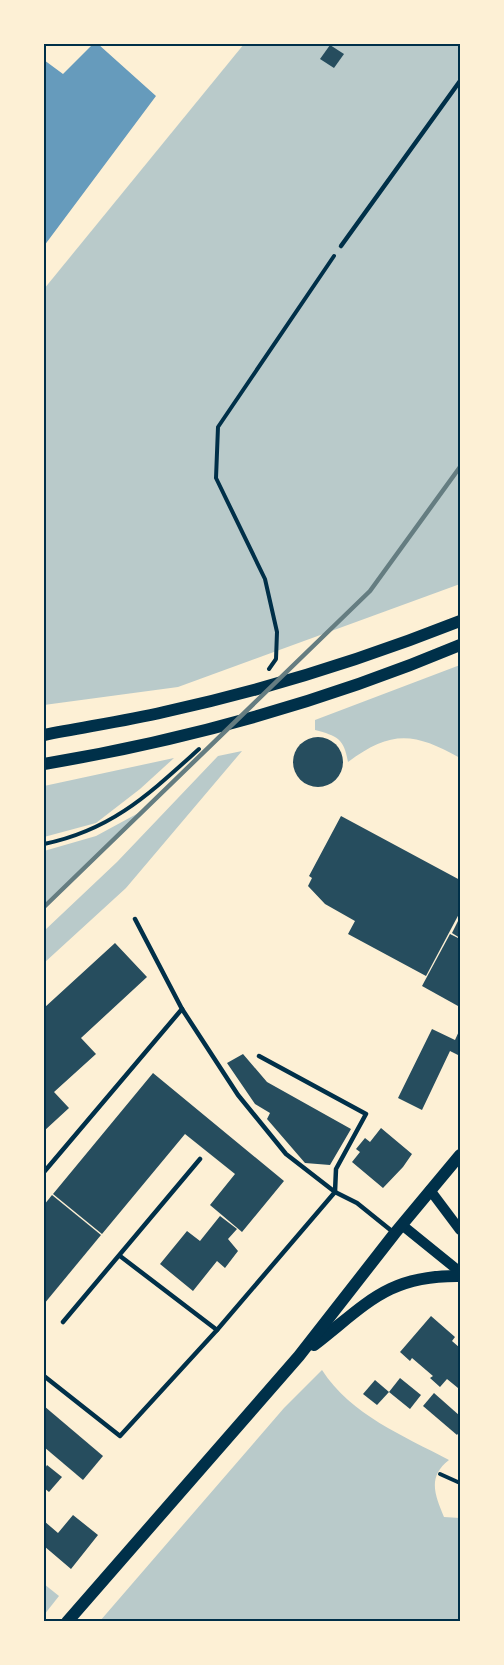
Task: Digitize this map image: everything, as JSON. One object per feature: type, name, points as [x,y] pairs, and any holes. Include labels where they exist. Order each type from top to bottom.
[{"type":"main road","points":[[44,735],[222,698],[314,672],[460,621]]},
{"type":"main road","points":[[44,764],[188,734],[358,684],[460,645]]},
{"type":"main road","points":[[67,1622],[299,1356],[398,1229],[460,1155]]},
{"type":"main road","points":[[299,1356],[397,1284],[422,1277],[460,1274]]},
{"type":"street","points":[[430,1190],[460,1230]]},
{"type":"street","points":[[398,1229],[460,1274]]},
{"type":"lane","points":[[341,246],[460,81]]},
{"type":"lane","points":[[135,919],[182,1009],[238,1095],[286,1154],[335,1192],[398,1229]]},
{"type":"lane","points":[[44,1172],[182,1009]]},
{"type":"lane","points":[[44,1376],[120,1436],[217,1330],[335,1192],[336,1169],[366,1114],[259,1056]]},
{"type":"lane","points":[[63,1322],[200,1159]]},
{"type":"lane","points":[[120,1256],[217,1330]]},
{"type":"path","points":[[265,675],[276,659],[277,632],[265,579],[216,478],[218,427],[341,246]]},
{"type":"path","points":[[44,844],[66,839],[106,824],[152,792],[203,745]]},
{"type":"path","points":[[440,1474],[460,1484]]},
{"type":"shaded area","points":[[244,44],[460,44],[460,584],[178,687],[44,705],[44,289]]},
{"type":"shaded area","points":[[460,665],[460,758],[429,743],[403,738],[377,744],[348,762],[342,743],[338,739],[315,730],[315,720]]},
{"type":"shaded area","points":[[242,751],[126,888],[44,963],[44,931],[117,862],[218,756]]},
{"type":"shaded area","points":[[174,758],[140,789],[96,823],[44,837],[44,786]]},
{"type":"shaded area","points":[[144,810],[44,905],[44,851],[96,836]]},
{"type":"shaded area","points":[[322,1370],[334,1386],[363,1412],[379,1423],[449,1460],[438,1473],[435,1487],[444,1517],[460,1518],[460,1621],[100,1621],[284,1408]]},
{"type":"shaded area","points":[[44,1584],[59,1596],[44,1615]]},
{"type":"water","points":[[93,44],[98,44],[156,96],[44,246],[44,60],[63,74]]},
{"type":"building","points":[[330,45],[344,54],[334,68],[320,59]]},
{"type":"building","points":[[318,737],[336,744],[343,762],[336,780],[318,787],[300,780],[293,762],[300,744]]},
{"type":"building","points":[[341,816],[460,880],[460,912],[426,976],[348,934],[355,921],[325,904],[308,886],[312,878],[309,876]]},
{"type":"building","points":[[460,917],[460,938],[452,933]]},
{"type":"building","points":[[450,934],[460,939],[458,1006],[422,986]]},
{"type":"building","points":[[115,943],[147,977],[81,1038],[96,1054],[54,1092],[69,1108],[44,1131],[44,1008]]},
{"type":"building","points":[[432,1029],[455,1040],[460,1029],[460,1056],[450,1051],[422,1110],[398,1098]]},
{"type":"building","points":[[243,1054],[267,1082],[351,1129],[330,1165],[305,1163],[267,1119],[270,1113],[255,1104],[227,1063]]},
{"type":"building","points":[[153,1073],[284,1181],[242,1232],[210,1205],[235,1174],[185,1134],[102,1234],[53,1194]]},
{"type":"building","points":[[381,1128],[412,1154],[383,1188],[352,1162],[360,1152],[356,1149],[365,1138],[370,1142]]},
{"type":"building","points":[[52,1195],[101,1235],[44,1304],[44,1205]]},
{"type":"building","points":[[220,1216],[237,1229],[228,1239],[238,1251],[225,1268],[217,1261],[193,1291],[160,1264],[187,1231],[200,1241]]},
{"type":"building","points":[[431,1316],[455,1337],[452,1341],[460,1348],[460,1385],[458,1388],[447,1379],[440,1387],[430,1378],[433,1376],[412,1358],[410,1361],[400,1352]]},
{"type":"building","points":[[400,1378],[421,1395],[410,1409],[389,1392]]},
{"type":"building","points":[[375,1380],[389,1392],[377,1405],[363,1394]]},
{"type":"building","points":[[434,1393],[460,1416],[460,1431],[457,1435],[423,1406]]},
{"type":"building","points":[[44,1406],[103,1456],[83,1480],[44,1447]]},
{"type":"building","points":[[47,1465],[62,1477],[49,1492],[44,1488],[44,1470]]},
{"type":"building","points":[[73,1515],[98,1535],[71,1569],[44,1546],[44,1521],[58,1533]]},
{"type":"railway","points":[[44,907],[370,591],[460,467]]}]
